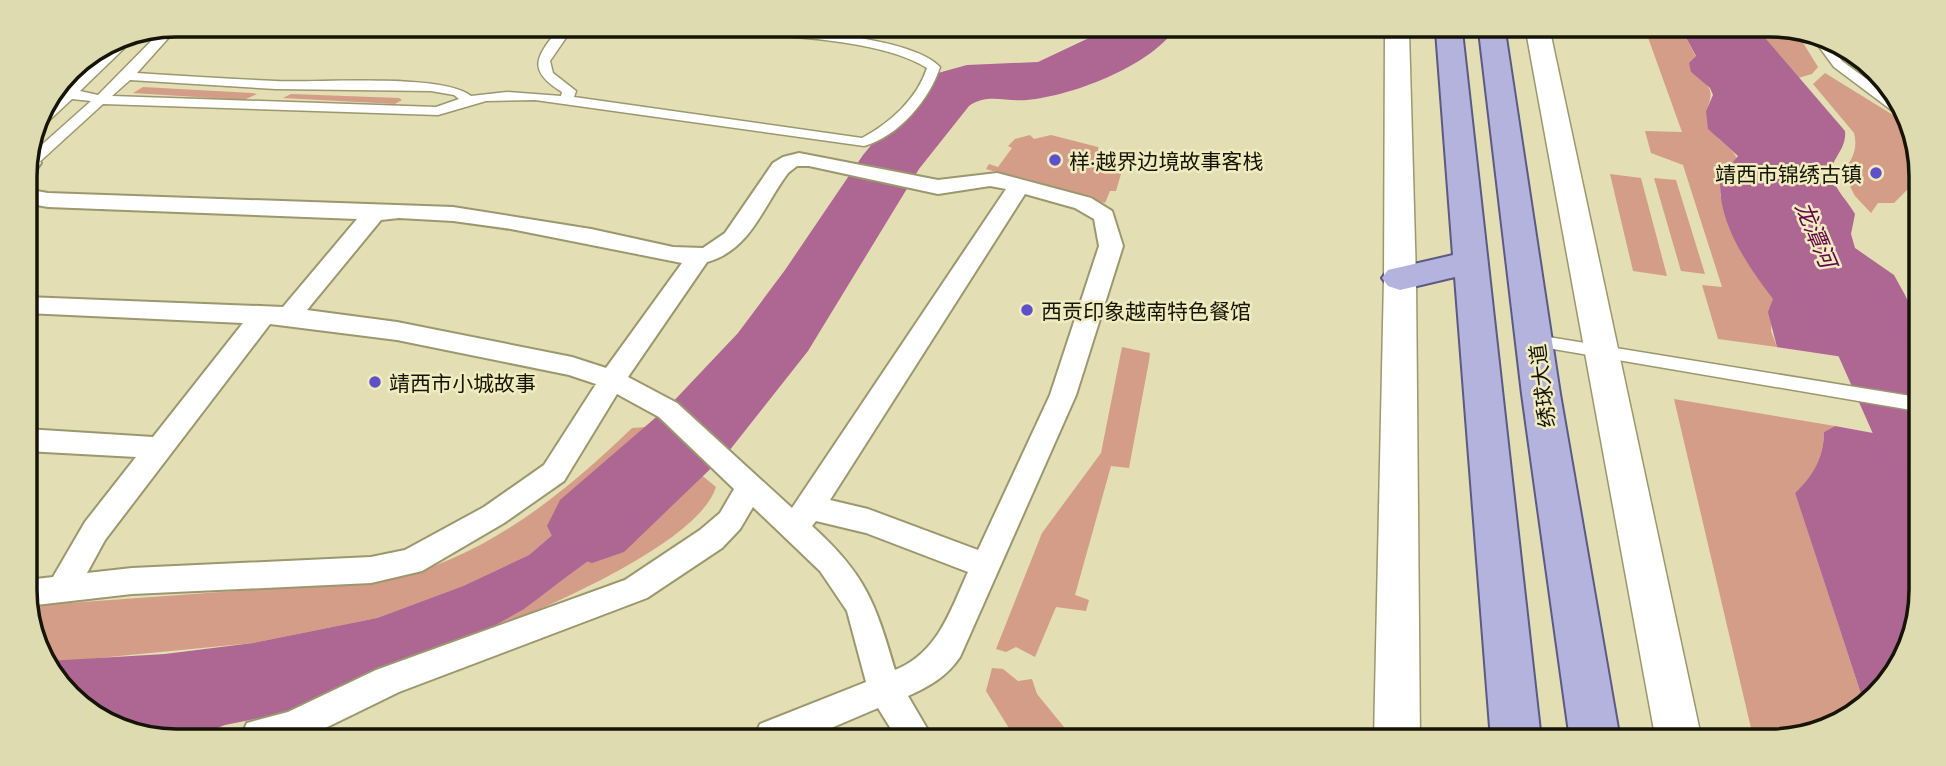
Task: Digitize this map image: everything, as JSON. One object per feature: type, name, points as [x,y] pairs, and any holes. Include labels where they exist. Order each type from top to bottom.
[{"type":"main road","points":[[1450,37],[1515,729]]},
{"type":"main road","name":"绣球大道","points":[[1493,37],[1543,407],[1593,729]]},
{"type":"main road","points":[[1400,278],[1471,262]]},
{"type":"street","points":[[1397,37],[1400,278],[1397,729]]},
{"type":"street","points":[[1539,37],[1677,729]]},
{"type":"street","points":[[37,198],[374,213],[409,209],[592,236],[698,258],[717,252],[730,243],[783,163],[794,159],[936,187],[965,187],[987,179],[1083,202],[1104,216],[1111,246],[1063,395],[984,565],[955,637],[938,662],[918,676],[788,729]]},
{"type":"street","points":[[794,527],[813,503],[1019,186]]},
{"type":"street","points":[[64,586],[95,531],[160,448],[276,316],[374,213]]},
{"type":"street","points":[[37,591],[64,586],[371,570],[411,562],[494,515],[554,473],[612,380],[698,258]]},
{"type":"street","points":[[37,305],[276,316],[397,331],[572,366],[612,380],[668,410],[831,562],[861,607],[884,688],[910,729]]},
{"type":"street","points":[[37,441],[160,448]]},
{"type":"street","points":[[283,729],[388,681],[636,589],[711,539],[730,521],[743,481]]},
{"type":"street","points":[[813,503],[828,514],[868,521],[984,565]]},
{"type":"lane","points":[[38,155],[127,76],[163,37]]},
{"type":"lane","points":[[559,37],[541,60],[541,70],[569,91],[566,100]]},
{"type":"lane","points":[[63,93],[99,100],[438,111],[466,98],[484,95],[535,96],[864,142],[884,130],[931,81],[934,67],[928,60],[899,50],[803,37]]},
{"type":"lane","points":[[54,108],[117,49]]},
{"type":"lane","points":[[1827,49],[1838,64],[1887,100]]},
{"type":"lane","points":[[127,76],[276,85],[431,87],[458,92],[466,98]]},
{"type":"lane","points":[[257,106],[276,85]]},
{"type":"lane","points":[[1536,341],[1782,379],[1909,403]]},
{"type":"shaded area","points":[[1648,37],[1686,37],[1696,57],[1691,72],[1709,88],[1710,97],[1706,111],[1711,126],[1716,136],[1735,155],[1740,170],[1733,177],[1720,182],[1720,195],[1773,299],[1771,331],[1777,347],[1718,339],[1702,285],[1722,287],[1683,165],[1651,153],[1645,131],[1682,132]]},
{"type":"shaded area","points":[[1764,37],[1801,40],[1818,67],[1812,74],[1798,78]]},
{"type":"shaded area","points":[[1825,73],[1896,117],[1905,139],[1909,188],[1894,203],[1878,203],[1871,213],[1855,196],[1842,171],[1854,154],[1854,133],[1813,84]]},
{"type":"shaded area","points":[[143,87],[257,94],[244,100],[133,93]]},
{"type":"shaded area","points":[[291,94],[402,100],[395,104],[283,98]]},
{"type":"shaded area","points":[[1030,135],[1034,139],[1051,135],[1098,147],[1100,155],[1106,155],[1113,172],[1121,174],[1116,191],[1110,191],[1105,203],[986,169],[989,164],[998,167],[1012,148],[1008,146],[1015,139]]},
{"type":"shaded area","points":[[1610,174],[1641,178],[1667,276],[1633,271]]},
{"type":"shaded area","points":[[1654,178],[1676,180],[1705,274],[1681,271]]},
{"type":"shaded area","points":[[1122,347],[1150,353],[1149,361],[1129,468],[1111,466],[1075,595],[1089,600],[1086,611],[1056,607],[1035,657],[1016,647],[1006,652],[996,649],[1042,533],[1101,453]]},
{"type":"shaded area","points":[[1674,399],[1835,426],[1824,432],[1822,450],[1816,466],[1795,493],[1862,695],[1840,711],[1807,725],[1751,729]]},
{"type":"shaded area","points":[[646,427],[660,435],[665,444],[609,486],[529,555],[463,586],[377,618],[253,643],[68,661],[56,661],[44,635],[38,605],[386,580],[421,570],[488,541],[519,522],[578,477],[632,428]]},
{"type":"shaded area","points":[[688,464],[716,487],[703,509],[679,531],[648,554],[573,594],[478,635],[536,599],[591,558],[641,514]]},
{"type":"shaded area","points":[[992,668],[1003,669],[1018,681],[1032,679],[1037,694],[1066,729],[1009,729],[986,691]]},
{"type":"water","points":[[1115,37],[1148,37],[1066,81],[1053,68]]},
{"type":"water","points":[[1686,37],[1764,37],[1845,131],[1843,144],[1831,171],[1832,177],[1855,214],[1851,234],[1855,248],[1894,275],[1909,303],[1909,367],[1777,347],[1768,312],[1773,299],[1737,244],[1724,214],[1720,182],[1733,177],[1740,170],[1733,162],[1738,156],[1708,129],[1706,111],[1713,95],[1710,88],[1691,72],[1689,63],[1696,56]]},
{"type":"water","points":[[942,86],[966,93],[934,127],[908,166],[872,160],[912,110]]},
{"type":"water","points":[[856,190],[886,194],[836,279],[717,434],[696,415],[793,296]]},
{"type":"water","points":[[1835,426],[1909,440],[1907,618],[1895,652],[1886,668],[1862,695],[1795,493],[1816,466],[1822,450],[1824,432]]},
{"type":"water","points":[[665,444],[688,464],[596,555],[524,609],[478,635],[310,708],[214,729],[148,727],[114,715],[98,706],[71,682],[56,661],[165,654],[253,643],[377,618],[463,586],[529,555],[609,486]]},
{"type":"waterway","points":[[592,526],[681,446],[749,372],[795,312],[886,169],[948,93],[975,81],[1027,82],[1058,75],[1105,54],[1134,37]]},
{"type":"waterway","name":"龙潭河","points":[[1828,265],[1877,355],[1909,425]]},
{"type":"place","name":"样·越界边境故事客栈","points":[[1055,160]]},
{"type":"place","name":"靖西市锦绣古镇","points":[[1876,173]]},
{"type":"place","name":"西贡印象越南特色餐馆","points":[[1027,310]]},
{"type":"place","name":"靖西市小城故事","points":[[375,382]]}]
